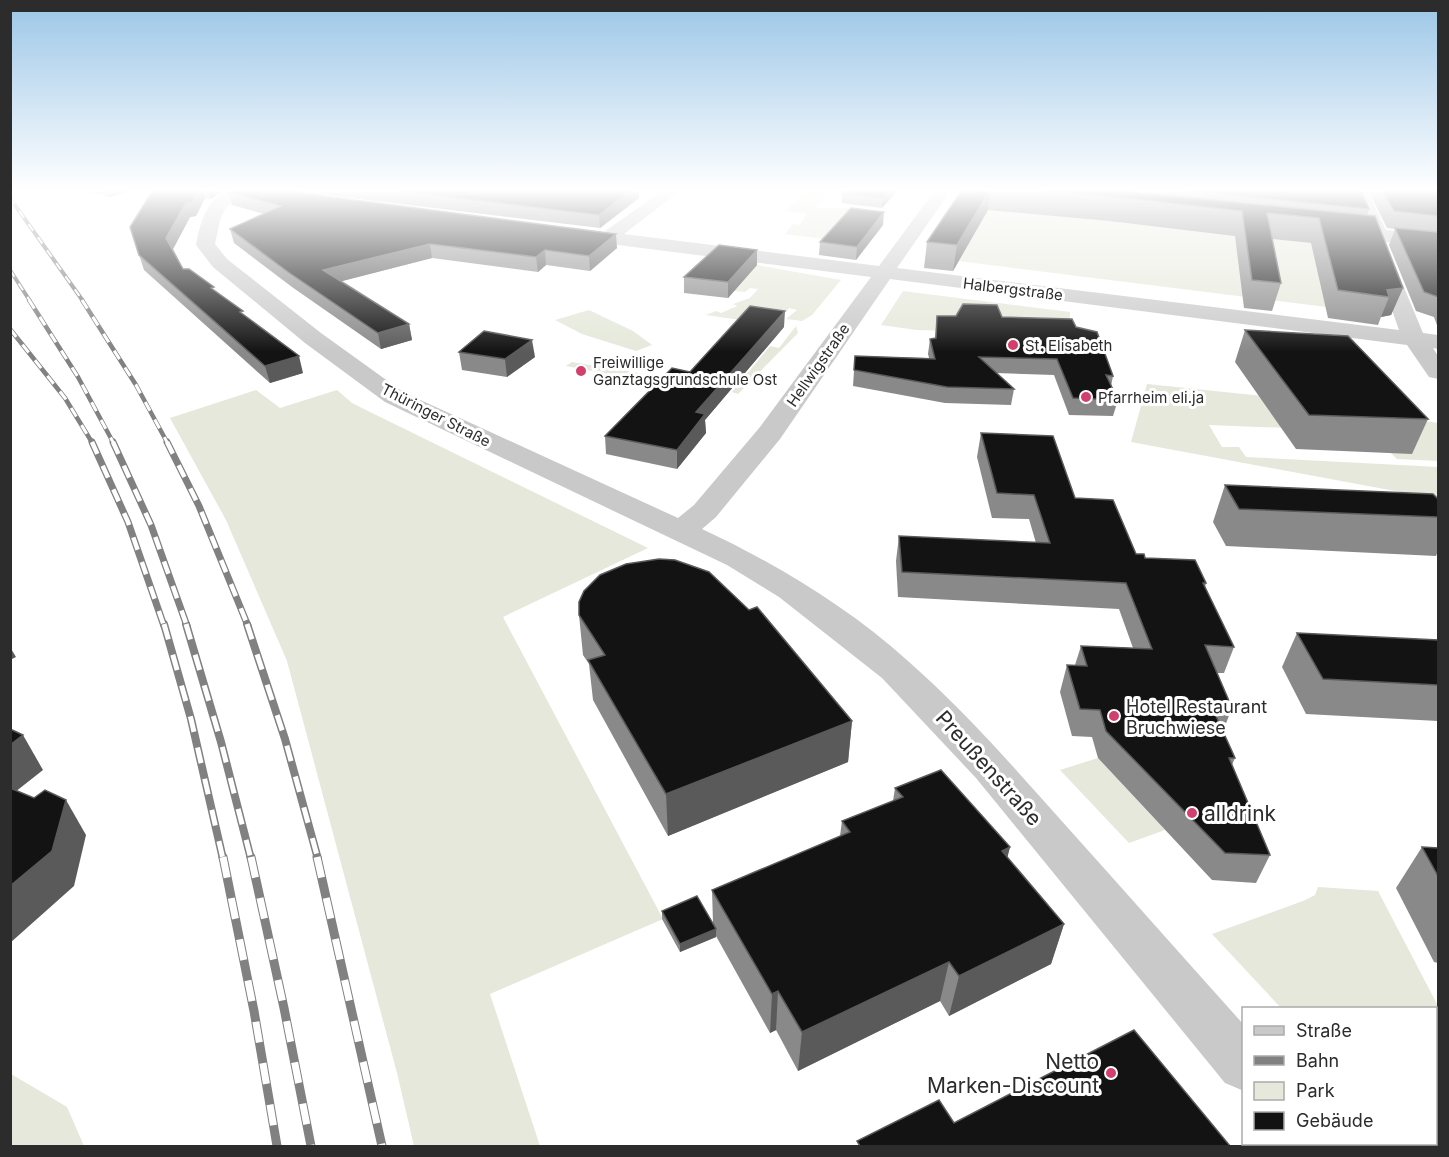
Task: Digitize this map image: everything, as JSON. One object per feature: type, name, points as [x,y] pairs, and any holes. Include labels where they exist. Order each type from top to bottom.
[{"type":"street","name":"Thüringer Straße","points":[[205,244],[220,263],[306,333],[358,374],[394,397],[452,426],[682,531]]},
{"type":"street","points":[[216,256],[220,244]]},
{"type":"street","name":"Halbergstraße","points":[[653,244],[1438,342]]},
{"type":"street","name":"Hellwigstraße","points":[[682,531],[705,511],[770,433],[903,244]]},
{"type":"street","points":[[1377,244],[1414,339],[1438,372]]},
{"type":"street","name":"Preußenstraße","points":[[682,531],[738,558],[791,591],[895,669],[943,716],[1031,813],[1242,1063]]},
{"type":"green space","points":[[969,244],[1328,245],[1343,309],[959,261]]},
{"type":"green space","points":[[757,265],[841,280],[812,315],[802,321],[786,319],[797,310],[789,308],[774,325],[706,315],[716,311],[721,313],[737,306],[733,304],[750,298],[758,289],[750,288],[745,292],[733,291]]},
{"type":"green space","points":[[903,291],[1070,312],[1069,334],[917,330],[881,325]]},
{"type":"green space","points":[[589,310],[633,331],[652,345],[636,351],[582,334],[555,320]]},
{"type":"green space","points":[[796,326],[798,333],[738,394],[732,392],[770,346],[779,348]]},
{"type":"green space","points":[[572,362],[645,374],[640,380],[566,366]]},
{"type":"green space","points":[[1147,384],[1263,396],[1438,423],[1438,461],[1397,459],[1391,453],[1411,453],[1392,432],[1209,425],[1222,447],[1239,447],[1246,457],[1438,467],[1438,499],[1131,442]]},
{"type":"green space","points":[[256,390],[280,408],[337,390],[352,403],[648,548],[503,617],[663,919],[490,994],[540,1146],[414,1146],[397,1073],[287,661],[226,520],[170,418]]},
{"type":"green space","points":[[1098,758],[1165,830],[1129,843],[1060,770]]},
{"type":"green space","points":[[1318,887],[1378,891],[1438,1006],[1438,1146],[1406,1145],[1437,1145],[1437,1007],[1280,1007],[1212,934],[1315,895]]},
{"type":"green space","points":[[11,1074],[67,1107],[84,1146],[11,1146]]},
{"type":"building","points":[[135,244],[169,244],[183,269],[189,269],[214,287],[211,288],[299,356],[265,366],[139,255]]},
{"type":"building","points":[[250,244],[604,244],[589,256],[545,250],[536,257],[430,244],[323,270],[409,324],[378,333]]},
{"type":"building","points":[[835,244],[859,244],[857,247]]},
{"type":"building","points":[[1247,244],[1273,244],[1281,283],[1252,280]]},
{"type":"building","points":[[1326,244],[1386,244],[1403,288],[1387,290],[1389,297],[1338,290]]},
{"type":"building","points":[[1402,244],[1438,244],[1438,297],[1424,292]]},
{"type":"building","points":[[719,245],[757,250],[728,282],[684,277]]},
{"type":"building","points":[[963,304],[997,305],[1002,317],[1072,319],[1076,327],[1097,332],[1113,376],[1106,375],[1118,400],[1073,398],[1057,359],[979,357],[1014,389],[947,387],[854,370],[855,356],[935,359],[930,339],[936,338],[937,316],[956,316]]},
{"type":"building","points":[[750,306],[785,311],[696,412],[705,414],[677,450],[605,436],[672,368],[690,372]]},
{"type":"building","points":[[1245,330],[1348,336],[1428,419],[1309,415]]},
{"type":"building","points":[[484,331],[532,340],[505,359],[459,352]]},
{"type":"building","points":[[981,433],[1053,436],[1075,498],[1113,500],[1136,554],[1144,554],[1145,558],[1195,560],[1206,583],[1203,583],[1234,647],[1205,645],[1232,708],[1212,707],[1235,758],[1229,758],[1270,855],[1225,853],[1106,731],[1100,710],[1080,709],[1067,665],[1087,666],[1081,646],[1152,649],[1126,583],[902,572],[899,536],[1050,543],[1034,495],[997,493]]},
{"type":"building","points":[[1225,485],[1433,494],[1438,499],[1438,517],[1239,509]]},
{"type":"building","points":[[659,559],[675,560],[709,572],[749,610],[757,607],[852,721],[666,794],[588,660],[605,655],[579,615],[579,602],[584,591],[600,575],[626,564]]},
{"type":"building","points":[[1297,633],[1438,640],[1438,685],[1323,679]]},
{"type":"building","points":[[10,729],[23,735],[10,745]]},
{"type":"building","points":[[941,770],[1010,847],[1002,851],[1064,924],[959,976],[949,962],[802,1032],[778,991],[772,994],[712,890],[850,832],[842,821],[903,797],[895,788]]},
{"type":"building","points":[[10,788],[34,798],[45,790],[66,800],[52,851],[10,886]]},
{"type":"building","points":[[1422,847],[1438,848],[1438,876]]},
{"type":"building","points":[[697,896],[716,929],[680,944],[662,911]]},
{"type":"building","name":"Netto Marken-Discount","points":[[1134,1030],[1230,1146],[860,1146],[857,1141],[939,1100],[954,1123]]},
{"type":"railway","points":[[43,244],[83,301]]},
{"type":"railway","points":[[10,270],[30,301]]},
{"type":"railway","points":[[29,300],[78,377],[113,443]]},
{"type":"railway","points":[[82,300],[136,385],[168,444]]},
{"type":"railway","points":[[10,329],[65,398],[93,443]]},
{"type":"railway","points":[[93,443],[128,522],[164,626]]},
{"type":"railway","points":[[113,443],[151,525],[187,626]]},
{"type":"railway","points":[[168,444],[199,506],[248,626]]},
{"type":"railway","points":[[164,624],[191,719],[223,859]]},
{"type":"railway","points":[[186,624],[221,742],[251,859]]},
{"type":"railway","points":[[247,624],[285,739],[318,859]]},
{"type":"railway","points":[[223,857],[254,1011],[277,1146]]},
{"type":"railway","points":[[251,857],[311,1146]]},
{"type":"railway","points":[[317,857],[382,1146]]},
{"type":"place","name":"St. Elisabeth","points":[[1013,345]]},
{"type":"place","name":"Freiwillige Ganztagsgrundschule Ost","points":[[581,371]]},
{"type":"place","name":"Pfarrheim eli.ja","points":[[1086,397]]},
{"type":"place","name":"Hotel Restaurant Bruchwiese","points":[[1114,716]]},
{"type":"place","name":"alldrink","points":[[1192,813]]},
{"type":"place","name":"Netto Marken-Discount","points":[[1111,1073]]}]
